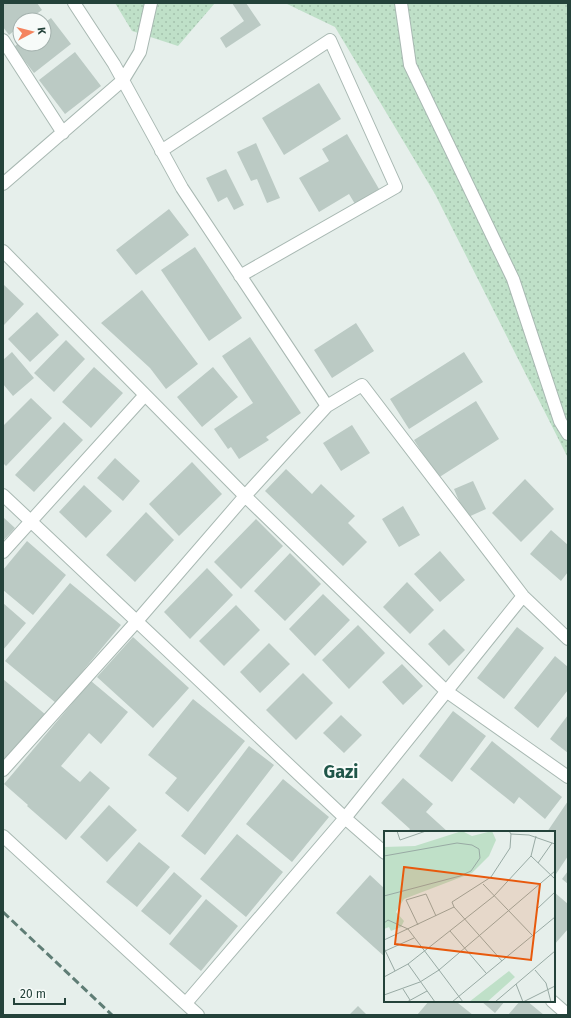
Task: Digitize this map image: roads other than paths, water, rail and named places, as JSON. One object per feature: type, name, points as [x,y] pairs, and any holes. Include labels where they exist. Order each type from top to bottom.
[{"type":"street","points":[[74,3],[114,64],[182,188],[327,406]]},
{"type":"street","points":[[3,184],[123,80],[140,52],[151,3]]},
{"type":"street","points":[[402,3],[410,65],[513,279],[560,421],[568,434]]},
{"type":"street","points":[[3,40],[63,133]]},
{"type":"street","points":[[162,151],[330,40],[396,187],[240,276]]},
{"type":"street","points":[[3,251],[245,496],[446,691],[568,777]]},
{"type":"street","points":[[3,770],[137,621],[245,496],[327,406],[362,386],[523,596],[568,639]]},
{"type":"street","points":[[3,552],[145,395]]},
{"type":"street","points":[[3,495],[384,852]]},
{"type":"street","points":[[186,1003],[346,818],[523,596]]},
{"type":"street","points":[[3,836],[198,1015]]},
{"type":"street","points":[[553,1002],[568,1015]]},
{"type":"railway","points":[[3,912],[112,1015]]},
{"type":"district","name":"Gazi","points":[[341,772]]}]
